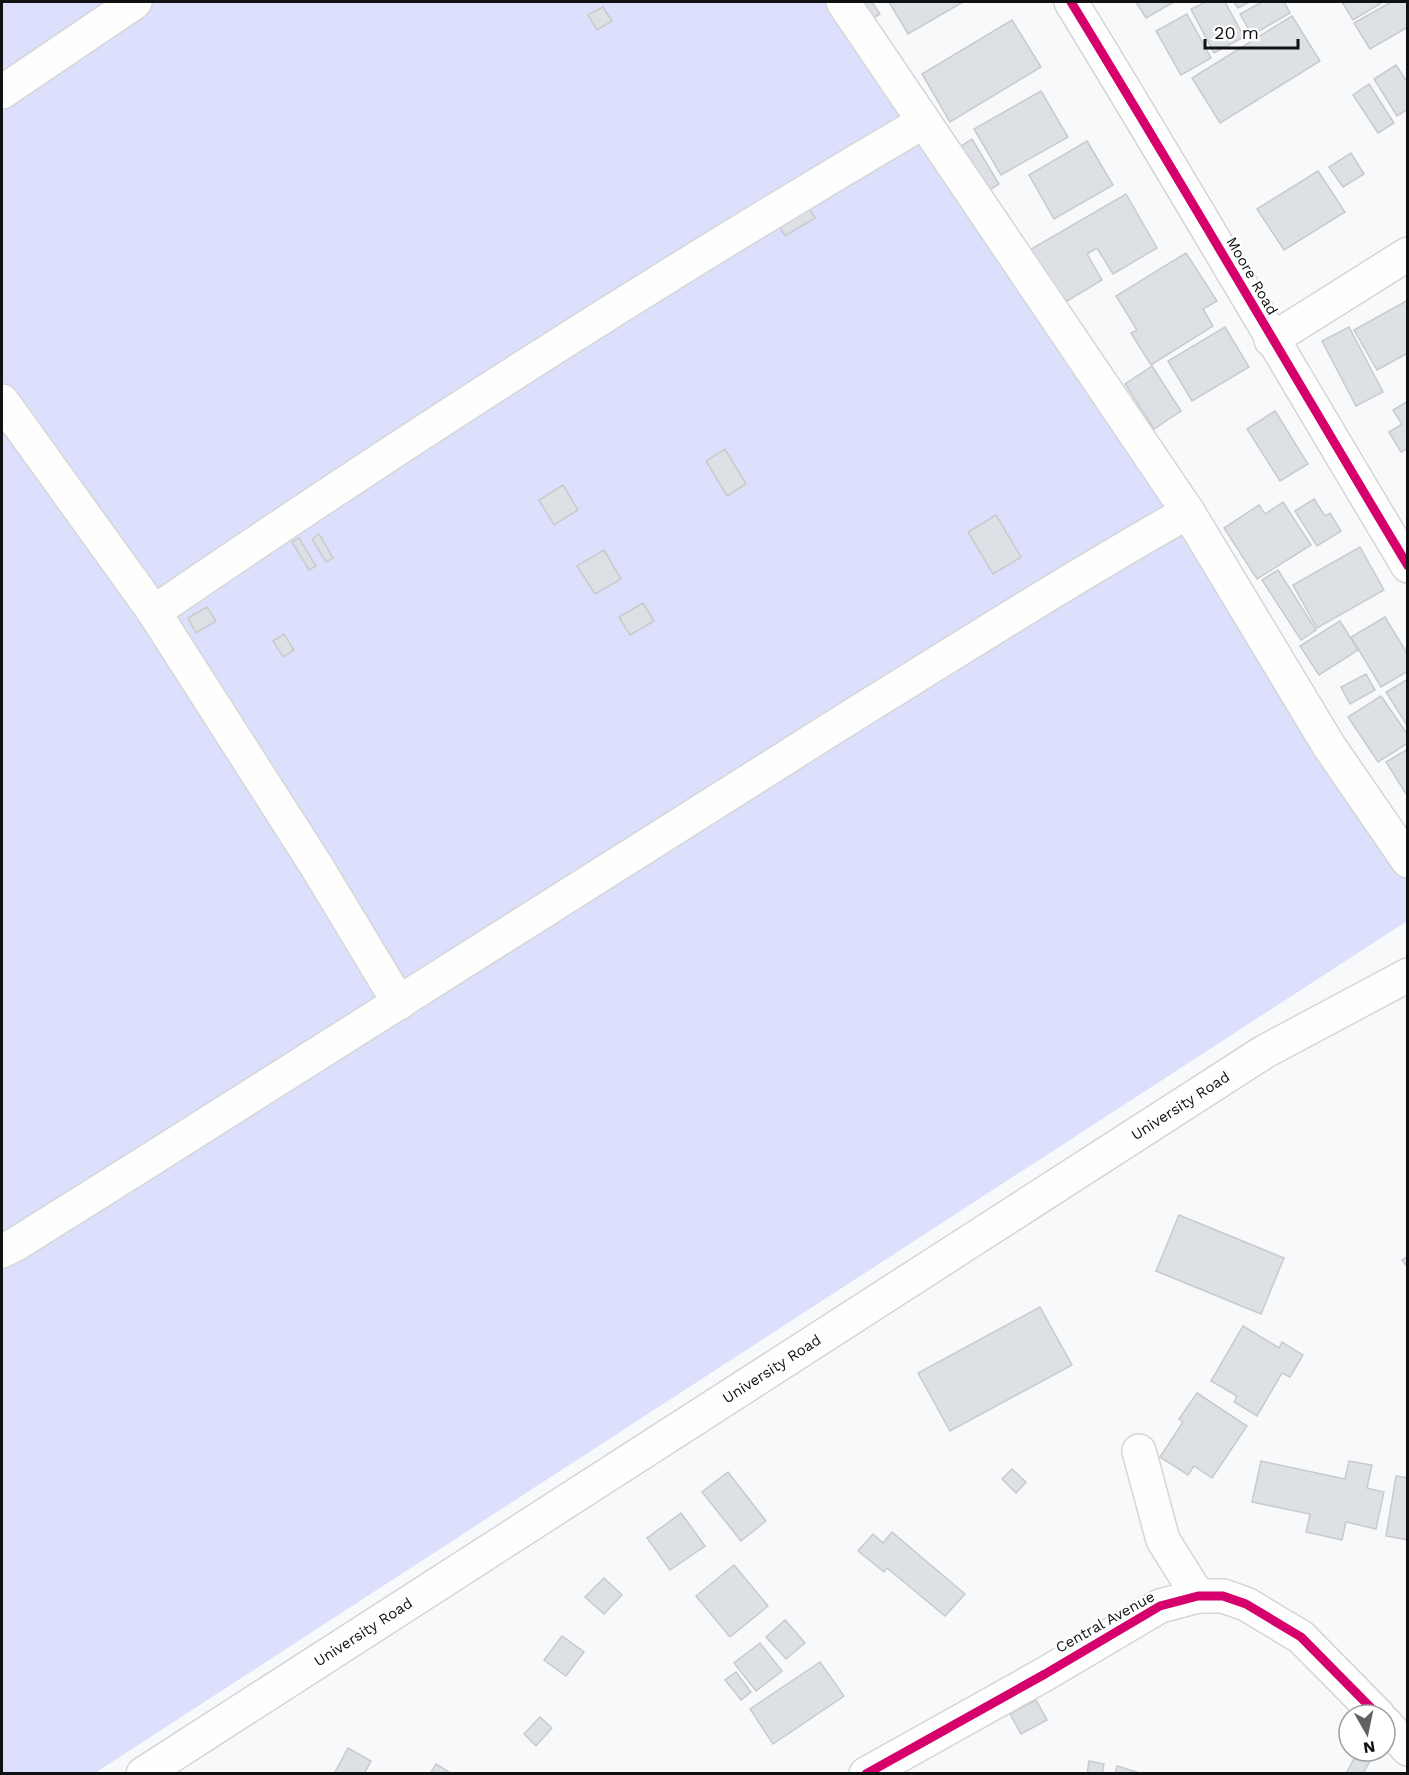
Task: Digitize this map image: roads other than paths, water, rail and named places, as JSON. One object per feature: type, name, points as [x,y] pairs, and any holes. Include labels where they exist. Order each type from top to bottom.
[{"type":"street","points":[[2,92],[135,2]]},
{"type":"street","points":[[843,2],[1188,512],[1329,746],[1407,861]]},
{"type":"street","name":"Moore Road","points":[[1071,2],[1166,156],[1271,339],[1407,566]]},
{"type":"street","points":[[154,612],[410,440],[569,338],[820,182],[923,122]]},
{"type":"street","points":[[1271,339],[1407,254]]},
{"type":"street","points":[[2,401],[154,612],[311,857],[399,1003]]},
{"type":"street","points":[[6,1240],[399,1003],[782,760],[1102,561],[1188,512]]},
{"type":"street","name":"University Road","points":[[143,1773],[1264,1052],[1407,975]]},
{"type":"street","points":[[1139,1450],[1163,1540],[1198,1596]]},
{"type":"street","name":"Central Avenue","points":[[866,1773],[1045,1674],[1160,1606],[1198,1596],[1223,1596],[1246,1604],[1301,1637],[1366,1703]]},
{"type":"street","points":[[1397,1737],[1407,1749]]}]
